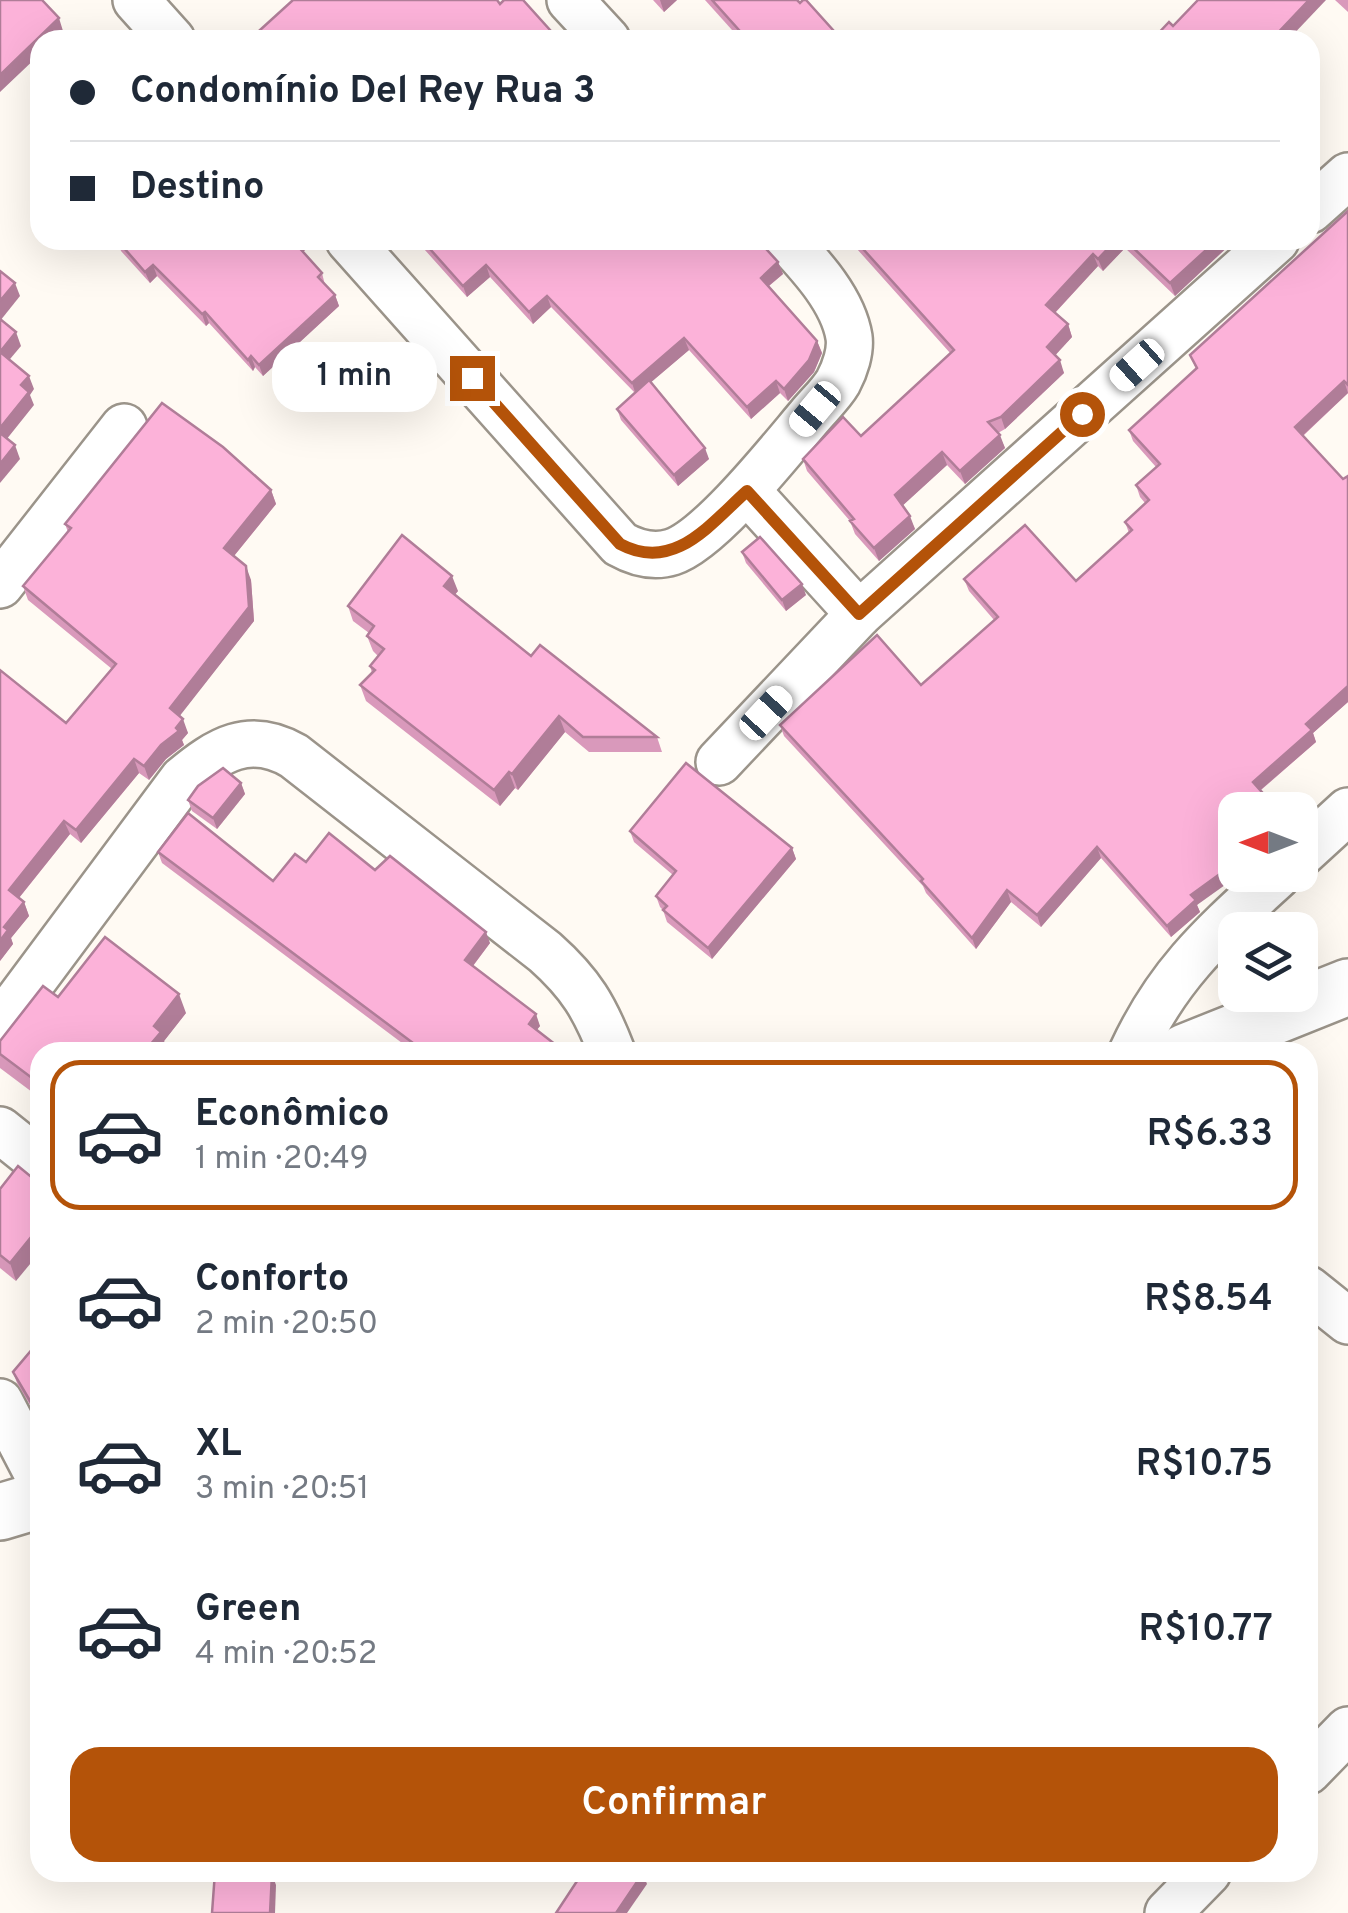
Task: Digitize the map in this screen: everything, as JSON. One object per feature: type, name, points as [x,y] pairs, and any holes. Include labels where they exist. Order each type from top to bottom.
[{"type":"street","points":[[136,0],[163,30]]},
{"type":"street","points":[[570,0],[597,30]]},
{"type":"street","points":[[1320,201],[1348,176]]},
{"type":"street","points":[[358,250],[620,544],[634,552],[656,555],[686,546],[747,491],[838,382],[848,358],[849,338],[842,316],[816,272],[796,250]]},
{"type":"street","points":[[718,762],[859,614],[1265,250]]},
{"type":"street","points":[[0,585],[124,427]]},
{"type":"street","points":[[747,491],[859,614]]},
{"type":"street","points":[[0,1025],[183,780],[210,756],[260,742],[294,756],[545,952],[584,992],[608,1042]]},
{"type":"street","points":[[1318,838],[1348,811]]},
{"type":"street","points":[[1137,1042],[1172,980],[1200,946],[1259,892]]},
{"type":"street","points":[[1210,1042],[1348,987]]},
{"type":"street","points":[[0,1130],[30,1154]]},
{"type":"street","points":[[1318,1297],[1348,1322]]},
{"type":"street","points":[[0,1402],[30,1460]]},
{"type":"street","points":[[0,1512],[30,1503]]},
{"type":"street","points":[[1318,1762],[1348,1730]]},
{"type":"street","points":[[1168,1913],[1198,1882]]},
{"type":"building","points":[[0,0],[42,0],[59,18],[47,30],[30,30],[30,46],[0,75]]},
{"type":"building","points":[[293,0],[497,0],[500,4],[504,0],[523,0],[550,30],[260,30]]},
{"type":"building","points":[[712,0],[806,0],[833,30],[739,30]]},
{"type":"building","points":[[1198,0],[1309,0],[1280,30],[1161,30],[1169,22],[1173,26]]},
{"type":"building","points":[[1348,211],[1348,385],[1344,381],[1295,427],[1343,479],[1348,476],[1348,686],[1306,724],[1312,730],[1253,782],[1262,792],[1218,792],[1218,875],[1191,895],[1196,900],[1167,926],[1097,847],[1037,915],[1007,890],[972,938],[923,879],[780,725],[877,635],[921,685],[998,617],[964,579],[1025,525],[1076,581],[1132,530],[1125,522],[1149,500],[1136,485],[1160,464],[1129,430],[1197,368],[1190,355],[1305,250],[1320,250],[1320,237]]},
{"type":"building","points":[[126,250],[301,250],[335,295],[259,365],[251,356],[248,360],[205,312],[202,314],[153,265],[145,272]]},
{"type":"building","points":[[431,250],[767,250],[778,262],[761,278],[817,341],[809,360],[784,389],[776,381],[747,407],[684,338],[632,383],[547,296],[529,312],[486,265],[463,286]]},
{"type":"building","points":[[864,250],[1107,250],[1098,259],[1093,254],[1046,305],[1068,324],[1047,347],[1060,360],[1001,417],[988,422],[1000,435],[960,471],[942,452],[895,495],[910,516],[874,548],[803,459],[843,417],[861,436],[954,350]]},
{"type":"building","points":[[1135,250],[1206,250],[1170,283]]},
{"type":"building","points":[[0,271],[15,283],[0,301]]},
{"type":"building","points":[[0,319],[16,332],[0,352]]},
{"type":"building","points":[[0,352],[29,376],[21,385],[29,392],[0,428]]},
{"type":"building","points":[[649,380],[705,448],[674,475],[617,409]]},
{"type":"building","points":[[162,403],[223,447],[271,490],[224,548],[246,566],[249,607],[170,708],[183,719],[176,728],[179,731],[144,766],[134,759],[76,830],[64,821],[9,890],[24,902],[4,927],[8,930],[0,941],[0,670],[66,723],[116,664],[23,586],[71,528],[65,524]]},
{"type":"building","points":[[0,433],[15,445],[0,464]]},
{"type":"building","points":[[402,535],[452,576],[444,586],[531,656],[540,645],[657,737],[583,737],[559,716],[494,790],[360,685],[375,670],[370,666],[384,649],[367,636],[374,626],[348,606]]},
{"type":"building","points":[[760,537],[802,584],[782,600],[742,552]]},
{"type":"building","points":[[686,763],[792,848],[708,948],[663,910],[667,906],[656,896],[676,871],[630,831]]},
{"type":"building","points":[[223,768],[241,783],[213,818],[188,800],[198,786]]},
{"type":"building","points":[[188,813],[273,881],[295,854],[306,862],[329,833],[375,870],[390,856],[486,932],[465,960],[536,1014],[529,1024],[552,1042],[412,1042],[158,852]]},
{"type":"building","points":[[105,937],[179,994],[154,1026],[161,1032],[152,1042],[30,1042],[30,1076],[0,1054],[0,1041],[43,986],[58,997]]},
{"type":"building","points":[[18,1166],[30,1176],[30,1238],[10,1263],[0,1255],[0,1189]]},
{"type":"building","points":[[30,1352],[30,1401],[13,1372]]},
{"type":"building","points":[[214,1882],[272,1882],[270,1913],[212,1913]]},
{"type":"building","points":[[576,1882],[637,1882],[616,1913],[556,1913]]},
{"type":"route","points":[[472,378],[620,544],[634,552],[672,552],[686,546],[747,491],[859,614],[1082,414]]}]
